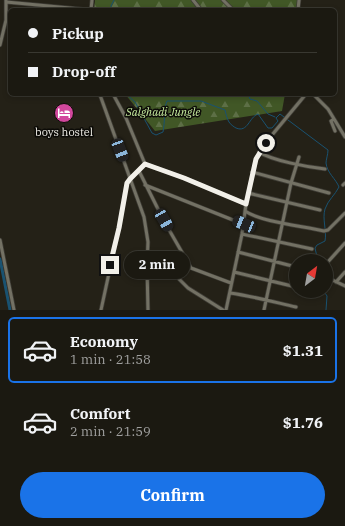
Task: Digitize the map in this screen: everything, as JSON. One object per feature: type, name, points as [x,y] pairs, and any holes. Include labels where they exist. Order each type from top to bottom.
[{"type":"street","points":[[193,0],[199,8]]},
{"type":"street","points":[[223,0],[231,8]]},
{"type":"street","points":[[0,45],[6,20],[6,1],[72,8]]},
{"type":"street","points":[[100,96],[144,218],[148,242],[148,310]]},
{"type":"street","points":[[114,96],[126,118],[145,164],[184,178],[246,204]]},
{"type":"street","points":[[190,265],[179,278],[188,288],[224,310],[230,293],[230,283],[234,272],[242,234],[248,193],[256,159],[259,152],[272,135],[304,96]]},
{"type":"street","points":[[315,96],[328,109],[345,137]]},
{"type":"street","points":[[334,119],[331,122],[335,131]]},
{"type":"street","points":[[259,152],[296,164],[325,169]]},
{"type":"street","points":[[264,310],[291,183],[299,157]]},
{"type":"street","points":[[101,310],[127,183],[145,164]]},
{"type":"street","points":[[139,171],[145,185],[191,268],[230,283]]},
{"type":"street","points":[[252,172],[329,193]]},
{"type":"street","points":[[145,185],[244,224]]},
{"type":"street","points":[[248,193],[320,210]]},
{"type":"street","points":[[245,211],[250,214],[283,223],[326,231],[345,213]]},
{"type":"street","points":[[242,234],[312,249]]},
{"type":"street","points":[[0,240],[14,310]]},
{"type":"street","points":[[333,256],[345,243]]},
{"type":"street","points":[[238,252],[289,265]]},
{"type":"street","points":[[234,272],[289,285]]},
{"type":"street","points":[[336,282],[345,272]]},
{"type":"street","points":[[333,280],[345,286]]},
{"type":"street","points":[[230,293],[247,295],[296,307]]},
{"type":"green space","points":[[95,0],[299,0],[298,8],[94,8]]},
{"type":"green space","name":"Salghadi Jungle","points":[[127,96],[285,96],[282,111],[155,131]]},
{"type":"waterway","points":[[111,8],[114,0]]},
{"type":"waterway","points":[[128,96],[135,102],[152,133],[156,135],[163,132],[165,107],[167,101],[201,101],[225,110],[230,123],[235,128],[240,129],[246,127],[252,118],[258,114],[268,128],[272,128],[278,121],[276,118],[280,114],[328,150],[326,162],[327,167],[339,187],[325,209],[325,241],[317,245],[315,248],[316,254]]},
{"type":"waterway","points":[[249,96],[250,99],[257,101],[268,114],[275,117]]},
{"type":"waterway","points":[[0,259],[10,310]]},
{"type":"waterway","points":[[326,310],[327,298]]},
{"type":"place","name":"boys hostel","points":[[64,113]]},
{"type":"route","points":[[110,265],[119,228],[127,183],[145,164],[184,178],[195,184],[246,204],[256,159],[266,143]]}]
